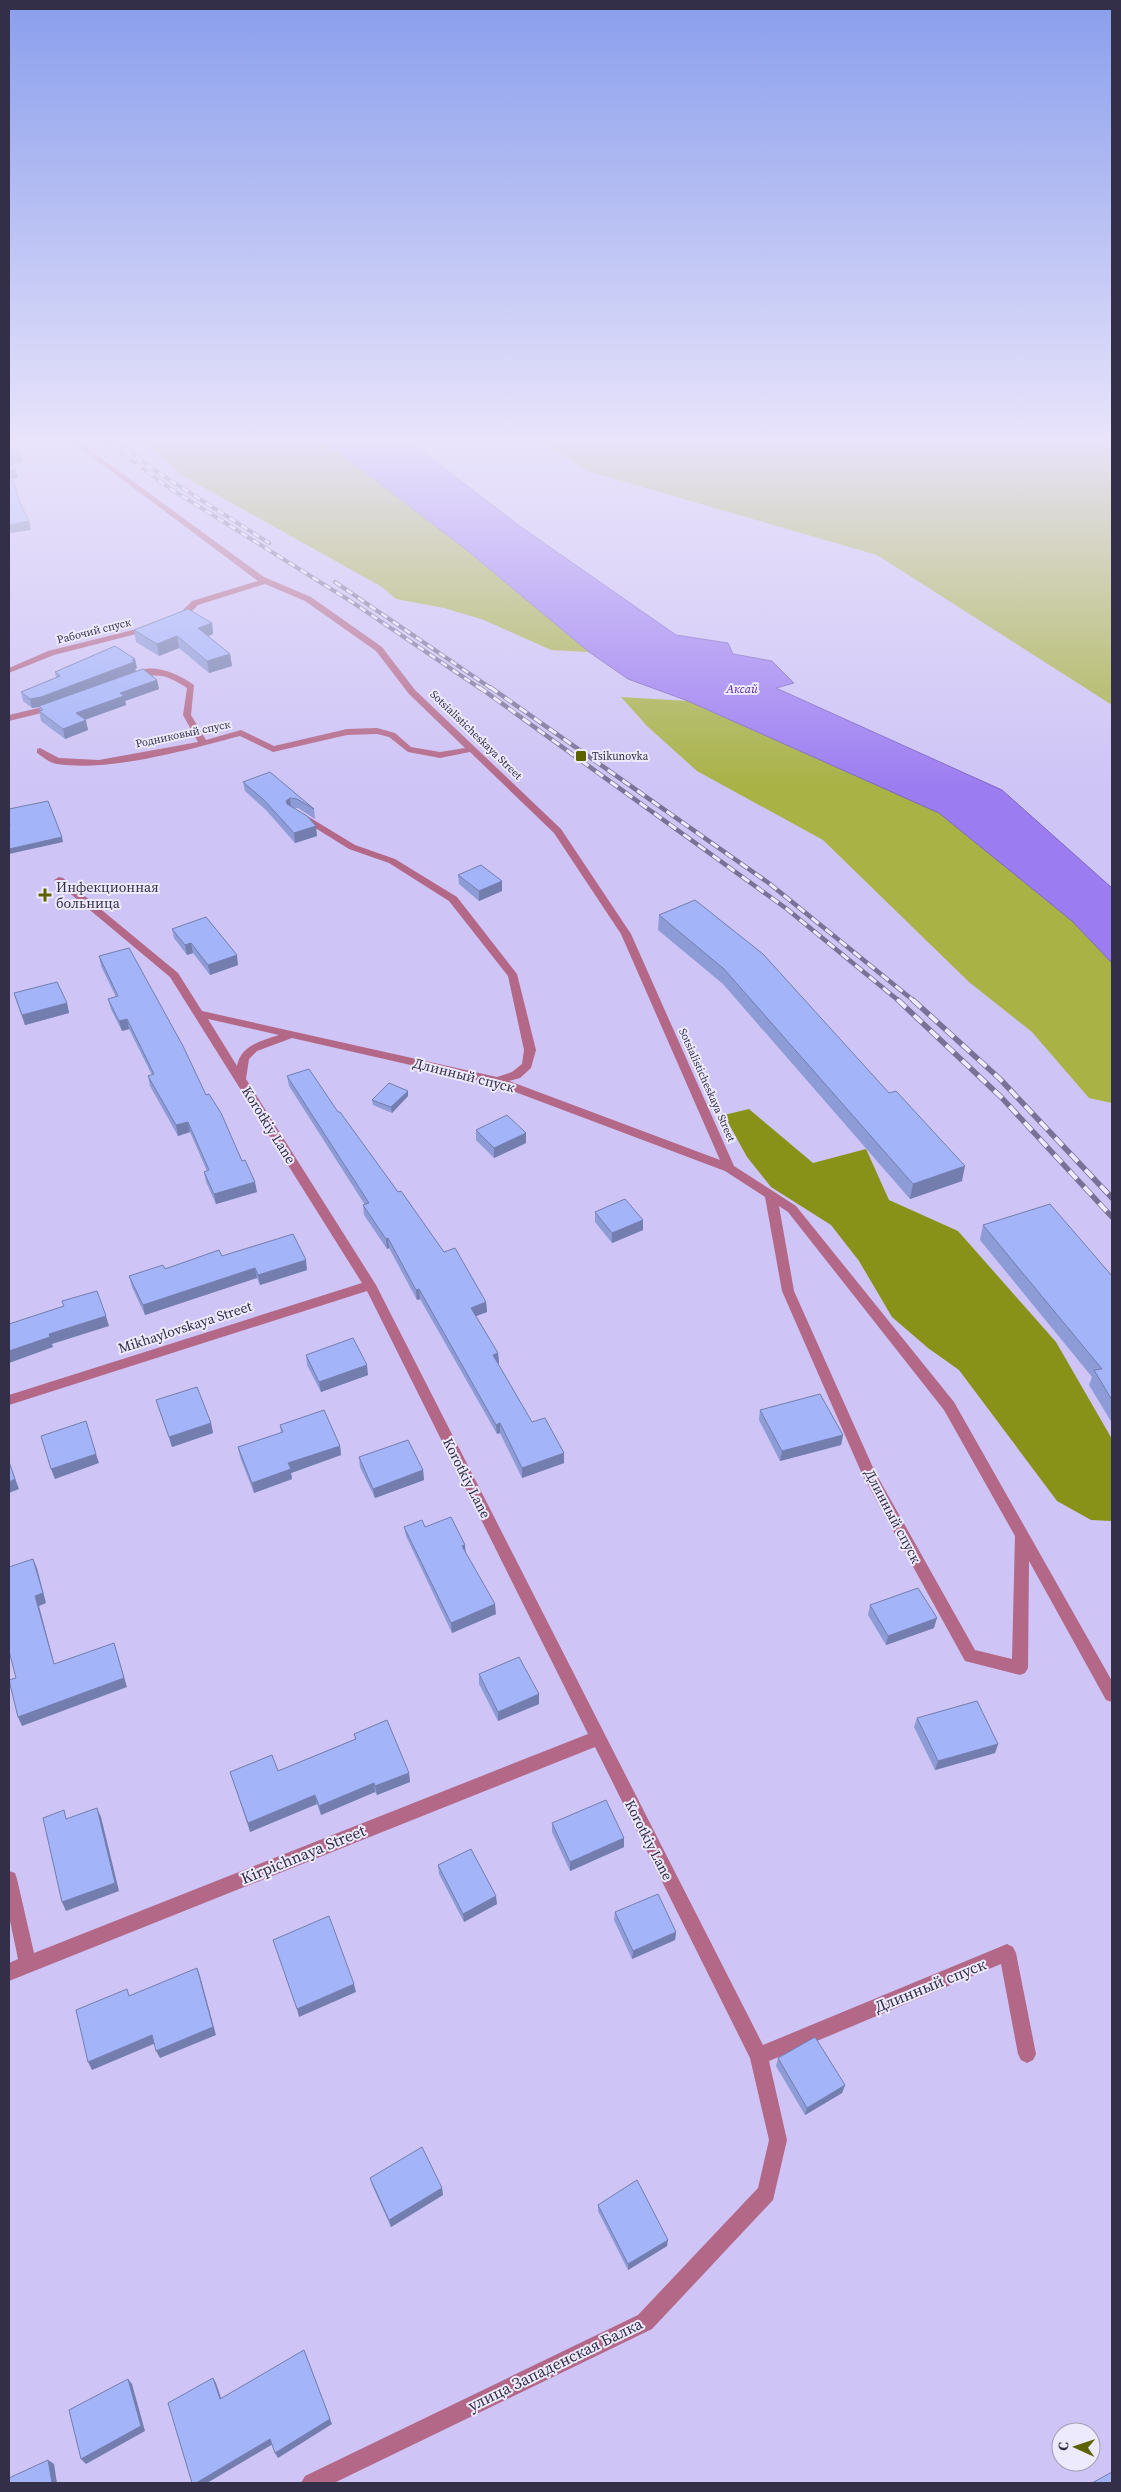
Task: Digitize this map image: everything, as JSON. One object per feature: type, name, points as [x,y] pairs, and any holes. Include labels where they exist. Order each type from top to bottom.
[{"type":"street","name":"Sotsialisticheskaya Street","points":[[231,555],[266,581],[308,598],[379,649],[412,692],[558,831],[626,934],[729,1168]]},
{"type":"street","name":"Рабочий спуск","points":[[9,671],[51,653],[164,622],[183,615],[195,603],[266,581]]},
{"type":"street","points":[[124,680],[151,670],[174,675],[191,687],[187,715],[203,743]]},
{"type":"street","points":[[9,718],[46,710],[63,704]]},
{"type":"street","name":"Родниковый спуск","points":[[40,751],[57,761],[99,763],[203,743],[242,733],[274,749],[347,732],[377,731],[392,735],[408,749],[434,754],[472,749]]},
{"type":"street","points":[[294,812],[352,847],[392,861],[453,899],[474,924],[513,976],[530,1050],[528,1066],[516,1075],[497,1081]]},
{"type":"street","name":"Korotkiy Lane","points":[[59,880],[174,975],[370,1286],[758,2056],[778,2140]]},
{"type":"street","name":"Длинный спуск","points":[[199,1014],[497,1081],[729,1168],[792,1209],[949,1406],[1112,1695]]},
{"type":"street","points":[[240,1079],[244,1058],[253,1048],[291,1034]]},
{"type":"street","name":"Длинный спуск","points":[[771,1196],[788,1291],[869,1474],[970,1656],[1020,1668],[1022,1535]]},
{"type":"street","name":"Mikhaylovskaya Street","points":[[9,1400],[370,1286]]},
{"type":"street","name":"Kirpichnaya Street","points":[[9,1972],[598,1738]]},
{"type":"street","points":[[9,1879],[28,1963]]},
{"type":"street","name":"Длинный спуск","points":[[758,2056],[1007,1953],[1027,2054]]},
{"type":"street","name":"улица Западенская Балка","points":[[312,2483],[644,2322],[766,2193],[778,2140]]},
{"type":"green space","points":[[325,555],[473,555],[589,652],[551,650],[484,620],[444,608],[396,599],[382,587]]},
{"type":"green space","points":[[877,555],[1112,555],[1112,705]]},
{"type":"green space","points":[[621,697],[688,701],[939,813],[1072,921],[1112,963],[1112,1103],[1089,1098],[1032,1032],[969,982],[823,840],[697,771],[647,726]]},
{"type":"green space","points":[[749,1109],[813,1163],[866,1149],[889,1200],[958,1231],[1056,1342],[1112,1439],[1112,1521],[1091,1520],[1057,1501],[959,1370],[928,1348],[892,1317],[859,1261],[831,1225],[771,1187],[747,1157],[724,1115]]},
{"type":"water","name":"Аксай","points":[[473,555],[562,555],[676,635],[728,643],[733,654],[772,661],[794,683],[776,688],[1002,790],[1112,888],[1112,963],[1072,921],[939,813],[688,701],[628,679],[589,652]]},
{"type":"building","points":[[188,609],[212,623],[198,628],[230,654],[207,661],[177,636],[157,644],[134,630]]},
{"type":"building","points":[[115,646],[135,659],[132,660],[134,662],[41,697],[30,699],[21,692],[60,676],[55,672]]},
{"type":"building","points":[[143,669],[157,680],[120,693],[124,696],[76,713],[86,720],[63,729],[39,711],[43,710],[39,706]]},
{"type":"building","points":[[270,772],[314,809],[297,799],[290,798],[286,801],[287,804],[307,816],[316,826],[294,833],[264,800],[243,782]]},
{"type":"building","points":[[48,801],[62,837],[9,849],[9,809]]},
{"type":"building","points":[[481,865],[502,881],[479,891],[458,875]]},
{"type":"building","points":[[695,900],[763,954],[889,1093],[896,1091],[965,1166],[913,1184],[724,969],[659,915]]},
{"type":"building","points":[[206,917],[237,955],[208,965],[191,943],[185,945],[172,929]]},
{"type":"building","points":[[129,948],[183,1046],[206,1095],[209,1094],[221,1113],[242,1161],[245,1160],[255,1182],[214,1194],[204,1172],[209,1170],[188,1122],[176,1125],[148,1076],[154,1074],[127,1019],[119,1021],[108,999],[118,996],[99,956]]},
{"type":"building","points":[[57,982],[67,1003],[22,1015],[14,993]]},
{"type":"building","points":[[309,1069],[338,1112],[340,1112],[398,1192],[401,1191],[444,1252],[455,1248],[486,1302],[471,1308],[498,1353],[493,1355],[532,1422],[545,1418],[564,1453],[522,1468],[500,1423],[496,1425],[419,1289],[416,1290],[388,1238],[386,1239],[363,1205],[369,1203],[287,1076]]},
{"type":"building","points":[[389,1083],[408,1091],[391,1107],[372,1100]]},
{"type":"building","points":[[507,1115],[526,1133],[494,1148],[476,1130]]},
{"type":"building","points":[[625,1199],[643,1220],[612,1233],[595,1212]]},
{"type":"building","points":[[1050,1204],[1112,1276],[1112,1400],[1094,1370],[1102,1369],[983,1225]]},
{"type":"building","points":[[293,1234],[306,1260],[258,1275],[255,1268],[143,1305],[129,1276],[163,1265],[165,1269],[219,1250],[222,1256]]},
{"type":"building","points":[[97,1291],[106,1316],[49,1334],[50,1337],[9,1351],[9,1324],[64,1306],[62,1301]]},
{"type":"building","points":[[353,1338],[367,1365],[319,1382],[306,1355]]},
{"type":"building","points":[[197,1387],[211,1423],[169,1437],[156,1400]]},
{"type":"building","points":[[820,1394],[843,1435],[782,1451],[760,1410]]},
{"type":"building","points":[[324,1410],[340,1446],[288,1463],[291,1469],[252,1483],[238,1447],[283,1432],[280,1425]]},
{"type":"building","points":[[86,1421],[96,1454],[51,1469],[41,1436]]},
{"type":"building","points":[[408,1440],[423,1470],[373,1489],[359,1457]]},
{"type":"building","points":[[9,1462],[15,1479],[9,1482]]},
{"type":"building","points":[[451,1517],[465,1545],[462,1546],[495,1604],[451,1623],[404,1527],[422,1520],[425,1527]]},
{"type":"building","points":[[33,1559],[43,1593],[35,1596],[54,1664],[114,1643],[124,1678],[18,1717],[9,1680],[16,1678],[9,1651],[9,1567]]},
{"type":"building","points":[[918,1588],[937,1618],[888,1636],[870,1605]]},
{"type":"building","points":[[519,1657],[539,1694],[498,1712],[479,1674]]},
{"type":"building","points":[[977,1701],[998,1744],[938,1761],[917,1718]]},
{"type":"building","points":[[387,1720],[409,1773],[375,1786],[374,1783],[319,1806],[315,1795],[248,1823],[230,1772],[272,1755],[278,1771],[356,1739],[354,1734]]},
{"type":"building","points":[[606,1800],[624,1838],[570,1862],[552,1823]]},
{"type":"building","points":[[97,1808],[115,1883],[62,1902],[43,1818],[64,1810],[66,1819]]},
{"type":"building","points":[[471,1849],[496,1896],[463,1914],[438,1865]]},
{"type":"building","points":[[658,1894],[676,1932],[633,1951],[615,1912]]},
{"type":"building","points":[[329,1916],[354,1984],[297,2009],[273,1940]]},
{"type":"building","points":[[197,1968],[213,2027],[156,2051],[152,2035],[88,2062],[76,2010],[127,1989],[129,1996]]},
{"type":"building","points":[[815,2037],[845,2085],[807,2108],[778,2058]]},
{"type":"building","points":[[422,2147],[442,2188],[389,2220],[370,2178]]},
{"type":"building","points":[[637,2180],[668,2240],[628,2264],[598,2205]]},
{"type":"building","points":[[304,2350],[330,2419],[275,2453],[270,2439],[196,2483],[192,2483],[168,2403],[213,2378],[220,2399]]},
{"type":"building","points":[[128,2379],[141,2426],[81,2459],[69,2410]]},
{"type":"building","points":[[48,2460],[52,2483],[9,2483],[9,2478]]},
{"type":"building","points":[[1112,2472],[1112,2483],[1092,2483]]},
{"type":"railway","points":[[277,555],[352,602],[481,689]]},
{"type":"railway","points":[[335,582],[492,689]]},
{"type":"railway","points":[[479,687],[787,909],[899,1001]]},
{"type":"railway","points":[[490,687],[770,884],[914,1001]]},
{"type":"railway","points":[[898,1000],[1001,1097],[1112,1217]]},
{"type":"railway","points":[[913,1000],[1000,1079],[1112,1198]]},
{"type":"place","name":"Tsikunovka","points":[[581,756]]},
{"type":"place","name":"Инфекционная больница","points":[[45,895]]}]
